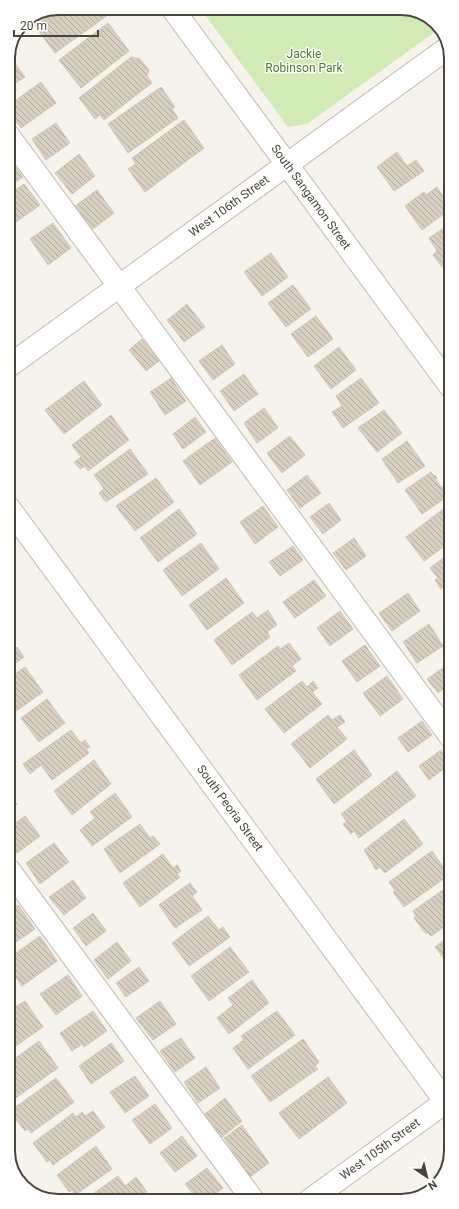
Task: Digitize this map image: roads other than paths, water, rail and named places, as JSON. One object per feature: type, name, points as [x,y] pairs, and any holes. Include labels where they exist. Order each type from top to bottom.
[{"type":"street","name":"South Sangamon Street","points":[[177,15],[444,378]]},
{"type":"street","name":"West 106th Street","points":[[15,362],[444,51]]},
{"type":"street","points":[[15,144],[444,728]]},
{"type":"street","name":"South Peoria Street","points":[[15,516],[444,1096]]},
{"type":"street","points":[[15,878],[248,1194]]},
{"type":"street","name":"West 105th Street","points":[[319,1194],[444,1106]]},
{"type":"park label","name":"Jackie Robinson Park","points":[[304,61]]}]
